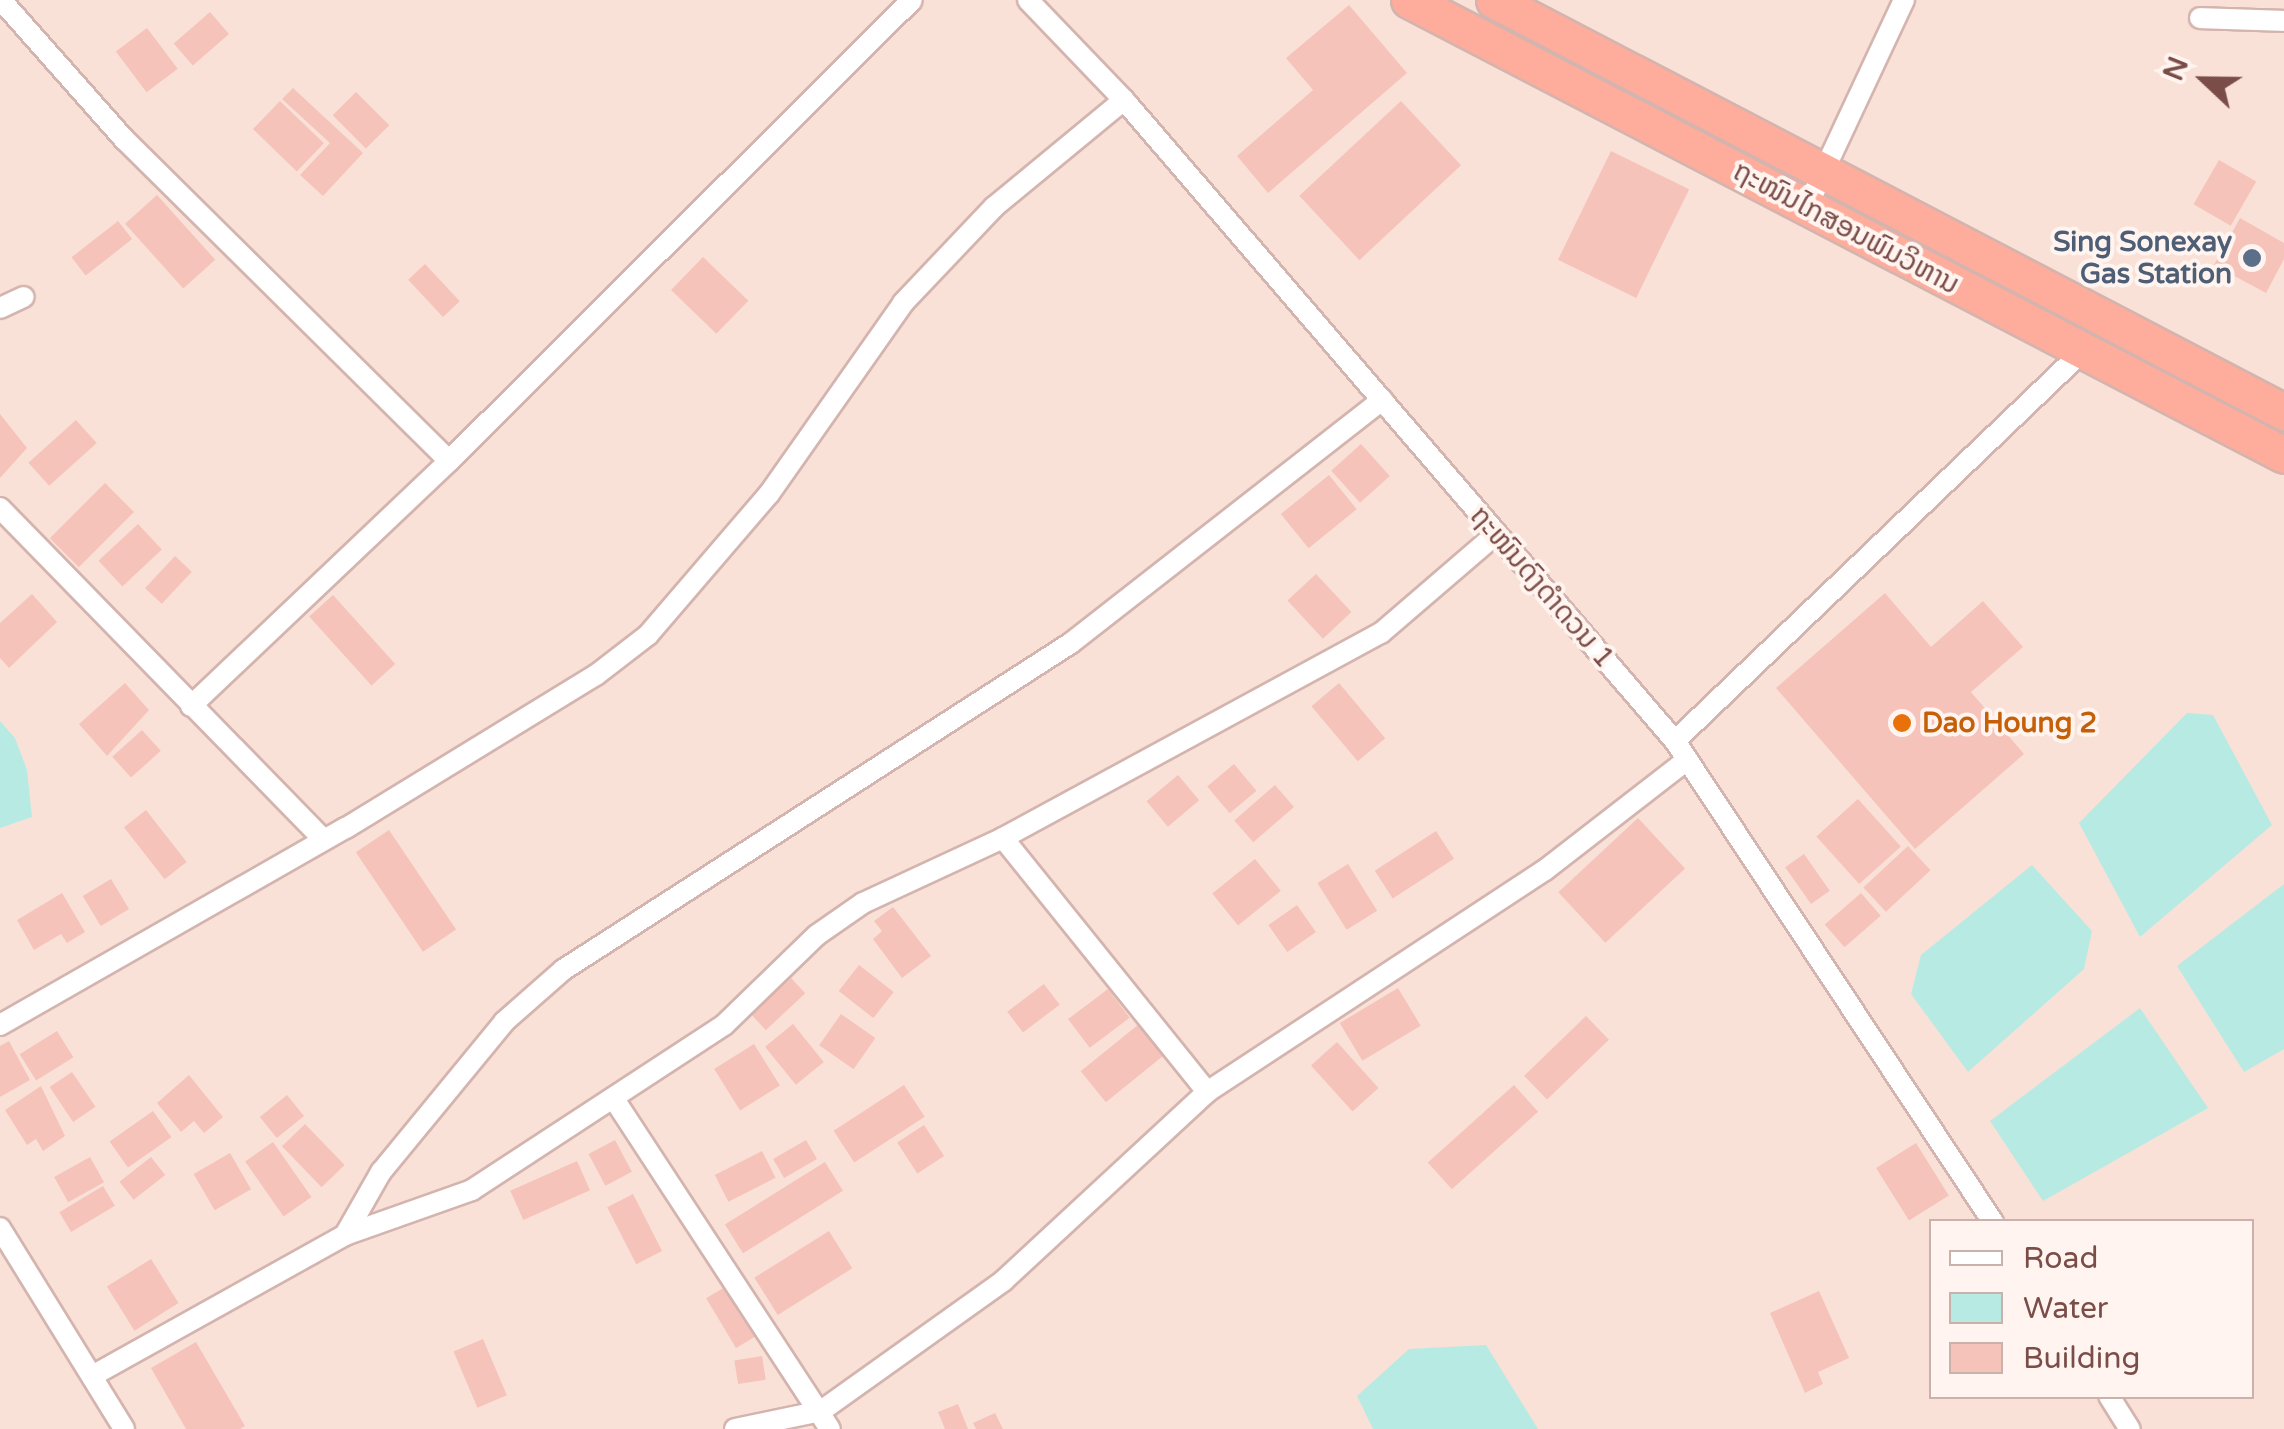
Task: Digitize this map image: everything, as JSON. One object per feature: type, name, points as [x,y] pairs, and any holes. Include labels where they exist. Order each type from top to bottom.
[{"type":"highway","name":"ຖະໜົນໄກສອນພົມວິຫານ","points":[[1409,0],[2284,455]]},
{"type":"highway","name":"ຖະໜົນໄກສອນພົມວິຫານ","points":[[1494,0],[2284,412]]},
{"type":"highway","points":[[2220,424],[2238,389]]},
{"type":"street","points":[[1,0],[124,140],[449,461]]},
{"type":"street","points":[[191,706],[449,461],[912,0]]},
{"type":"street","name":"ຖະໜົນດົງດຳດວນ 1","points":[[1028,0],[1124,100],[1675,741],[1991,1219]]},
{"type":"street","points":[[1807,207],[1904,0]]},
{"type":"street","points":[[2200,18],[2284,21]]},
{"type":"street","points":[[0,1025],[115,965],[596,675],[648,634],[770,494],[903,303],[994,207],[1124,100]]},
{"type":"street","points":[[0,308],[24,297]]},
{"type":"street","points":[[1675,741],[2083,351]]},
{"type":"street","points":[[345,1236],[381,1172],[504,1022],[562,970],[1072,643],[1382,400]]},
{"type":"street","points":[[0,508],[322,838]]},
{"type":"street","points":[[92,1376],[345,1236],[472,1190],[724,1024],[817,935],[863,903],[1003,838],[1381,633],[1496,534]]},
{"type":"street","points":[[736,1429],[826,1420],[1002,1281],[1207,1092],[1545,870],[1688,760]]},
{"type":"street","points":[[1003,838],[1207,1092]]},
{"type":"street","points":[[614,1098],[826,1420]]},
{"type":"street","points":[[0,1228],[124,1429]]},
{"type":"street","points":[[2111,1399],[2130,1429]]},
{"type":"shaded area","points":[[0,0],[2284,0],[2284,1429],[0,1429]]},
{"type":"water","points":[[2187,713],[2213,715],[2272,825],[2140,937],[2079,823]]},
{"type":"water","points":[[0,721],[15,738],[27,770],[32,817],[0,828]]},
{"type":"water","points":[[2032,865],[2092,931],[2084,969],[1968,1072],[1911,994],[1921,955]]},
{"type":"water","points":[[2284,884],[2284,1049],[2244,1072],[2177,966]]},
{"type":"water","points":[[2140,1008],[2208,1108],[2043,1201],[1990,1121]]},
{"type":"water","points":[[1486,1345],[1538,1429],[1373,1429],[1357,1396],[1409,1349]]},
{"type":"building","points":[[1349,5],[1407,73],[1268,193],[1237,156],[1313,90],[1286,58]]},
{"type":"building","points":[[210,12],[229,34],[193,65],[174,43]]},
{"type":"building","points":[[147,28],[178,69],[147,92],[116,51]]},
{"type":"building","points":[[293,88],[363,153],[323,196],[300,175],[330,143],[282,99]]},
{"type":"building","points":[[356,92],[389,125],[366,149],[333,115]]},
{"type":"building","points":[[280,101],[324,143],[297,171],[253,129]]},
{"type":"building","points":[[1401,101],[1461,165],[1359,260],[1299,196]]},
{"type":"building","points":[[1611,151],[1689,189],[1636,298],[1558,260]]},
{"type":"building","points":[[2219,160],[2256,182],[2231,226],[2194,204]]},
{"type":"building","points":[[157,195],[215,260],[183,288],[125,224]]},
{"type":"building","points":[[2240,218],[2284,243],[2284,259],[2266,293],[2214,265]]},
{"type":"building","points":[[118,221],[132,239],[86,275],[72,257]]},
{"type":"building","points":[[703,257],[748,301],[716,334],[671,290]]},
{"type":"building","points":[[425,264],[460,301],[443,317],[408,280]]},
{"type":"building","points":[[0,414],[27,448],[0,478]]},
{"type":"building","points":[[76,420],[97,443],[49,486],[28,463]]},
{"type":"building","points":[[1361,444],[1390,476],[1360,503],[1331,471]]},
{"type":"building","points":[[1329,475],[1357,509],[1309,548],[1281,514]]},
{"type":"building","points":[[105,483],[134,512],[79,567],[50,538]]},
{"type":"building","points":[[138,524],[162,550],[122,586],[99,561]]},
{"type":"building","points":[[175,556],[192,572],[162,604],[145,588]]},
{"type":"building","points":[[1316,574],[1351,612],[1323,639],[1287,601]]},
{"type":"building","name":"Dao Houng 2","points":[[1885,593],[1931,647],[1983,601],[2023,647],[1971,692],[2024,754],[1915,849],[1776,688]]},
{"type":"building","points":[[32,594],[57,622],[9,668],[0,658],[0,623]]},
{"type":"building","points":[[333,595],[395,664],[371,686],[309,616]]},
{"type":"building","points":[[125,683],[149,710],[107,756],[79,724]]},
{"type":"building","points":[[1339,683],[1385,738],[1358,761],[1311,706]]},
{"type":"building","points":[[142,730],[161,751],[131,778],[112,757]]},
{"type":"building","points":[[1234,764],[1256,791],[1230,813],[1207,786]]},
{"type":"building","points":[[1178,775],[1199,800],[1168,827],[1147,801]]},
{"type":"building","points":[[1275,785],[1294,807],[1253,842],[1234,820]]},
{"type":"building","points":[[1858,799],[1901,847],[1859,884],[1816,836]]},
{"type":"building","points":[[146,810],[187,862],[165,879],[124,827]]},
{"type":"building","points":[[1638,818],[1685,868],[1605,943],[1558,892]]},
{"type":"building","points":[[389,830],[456,929],[423,952],[356,852]]},
{"type":"building","points":[[1436,831],[1454,859],[1393,898],[1375,871]]},
{"type":"building","points":[[1908,846],[1931,870],[1886,912],[1863,888]]},
{"type":"building","points":[[1804,854],[1830,891],[1811,904],[1785,867]]},
{"type":"building","points":[[1255,859],[1281,891],[1238,925],[1212,894]]},
{"type":"building","points":[[1348,864],[1377,911],[1347,930],[1317,883]]},
{"type":"building","points":[[111,879],[129,909],[101,926],[83,896]]},
{"type":"building","points":[[62,893],[85,932],[67,943],[61,934],[34,950],[17,920]]},
{"type":"building","points":[[1861,893],[1881,916],[1844,947],[1825,924]]},
{"type":"building","points":[[1297,905],[1316,932],[1287,952],[1268,925]]},
{"type":"building","points":[[893,907],[931,956],[902,978],[873,939],[882,931],[874,921]]},
{"type":"building","points":[[859,965],[894,992],[873,1018],[839,991]]},
{"type":"building","points":[[791,978],[805,993],[766,1030],[752,1015]]},
{"type":"building","points":[[1044,984],[1060,1005],[1023,1032],[1007,1012]]},
{"type":"building","points":[[1398,988],[1421,1026],[1362,1061],[1340,1023]]},
{"type":"building","points":[[1108,989],[1130,1018],[1090,1048],[1068,1019]]},
{"type":"building","points":[[841,1014],[875,1038],[854,1069],[819,1045]]},
{"type":"building","points":[[1586,1016],[1609,1040],[1547,1099],[1524,1076]]},
{"type":"building","points":[[793,1024],[824,1062],[796,1085],[765,1047]]},
{"type":"building","points":[[1139,1024],[1164,1055],[1106,1102],[1081,1071]]},
{"type":"building","points":[[57,1031],[73,1057],[36,1081],[20,1054]]},
{"type":"building","points":[[9,1041],[30,1080],[0,1097],[0,1046]]},
{"type":"building","points":[[1337,1042],[1378,1088],[1352,1111],[1311,1065]]},
{"type":"building","points":[[754,1044],[780,1086],[740,1110],[714,1069]]},
{"type":"building","points":[[72,1072],[95,1107],[73,1122],[50,1087]]},
{"type":"building","points":[[189,1075],[223,1117],[204,1133],[194,1121],[181,1132],[157,1103]]},
{"type":"building","points":[[904,1085],[925,1117],[854,1163],[834,1131]]},
{"type":"building","points":[[1514,1085],[1538,1112],[1452,1189],[1428,1163]]},
{"type":"building","points":[[41,1086],[65,1136],[43,1151],[36,1139],[27,1145],[5,1110]]},
{"type":"building","points":[[287,1095],[304,1116],[277,1138],[260,1117]]},
{"type":"building","points":[[153,1111],[171,1137],[128,1168],[110,1141]]},
{"type":"building","points":[[305,1124],[345,1165],[322,1187],[282,1146]]},
{"type":"building","points":[[924,1125],[944,1156],[917,1173],[897,1142]]},
{"type":"building","points":[[615,1140],[632,1172],[605,1186],[589,1154]]},
{"type":"building","points":[[806,1140],[817,1159],[784,1178],[773,1159]]},
{"type":"building","points":[[273,1142],[311,1197],[284,1216],[245,1162]]},
{"type":"building","points":[[1916,1143],[1949,1196],[1909,1220],[1876,1168]]},
{"type":"building","points":[[762,1151],[776,1178],[728,1202],[715,1175]]},
{"type":"building","points":[[230,1153],[251,1189],[215,1210],[194,1174]]},
{"type":"building","points":[[90,1157],[104,1182],[68,1202],[54,1177]]},
{"type":"building","points":[[151,1157],[165,1175],[134,1200],[119,1182]]},
{"type":"building","points":[[577,1161],[590,1190],[523,1220],[510,1191]]},
{"type":"building","points":[[825,1162],[843,1191],[743,1253],[725,1225]]},
{"type":"building","points":[[103,1186],[115,1206],[71,1232],[59,1212]]},
{"type":"building","points":[[633,1194],[662,1251],[636,1264],[607,1207]]},
{"type":"building","points":[[829,1231],[852,1268],[778,1315],[754,1278]]},
{"type":"building","points":[[151,1259],[179,1303],[134,1331],[107,1287]]},
{"type":"building","points":[[725,1287],[755,1337],[736,1348],[706,1298]]},
{"type":"building","points":[[1819,1291],[1849,1358],[1818,1372],[1823,1384],[1805,1393],[1770,1313]]},
{"type":"building","points":[[483,1339],[507,1395],[477,1408],[454,1352]]},
{"type":"building","points":[[196,1342],[245,1426],[240,1429],[186,1429],[151,1368]]},
{"type":"building","points":[[762,1356],[766,1380],[738,1384],[734,1360]]},
{"type":"building","points":[[958,1404],[968,1429],[945,1429],[938,1412]]},
{"type":"building","points":[[995,1413],[1003,1429],[976,1429],[973,1423]]},
{"type":"place","name":"Sing Sonexay Gas Station","points":[[2252,258]]},
{"type":"place","name":"Dao Houng 2","points":[[1902,723]]}]
